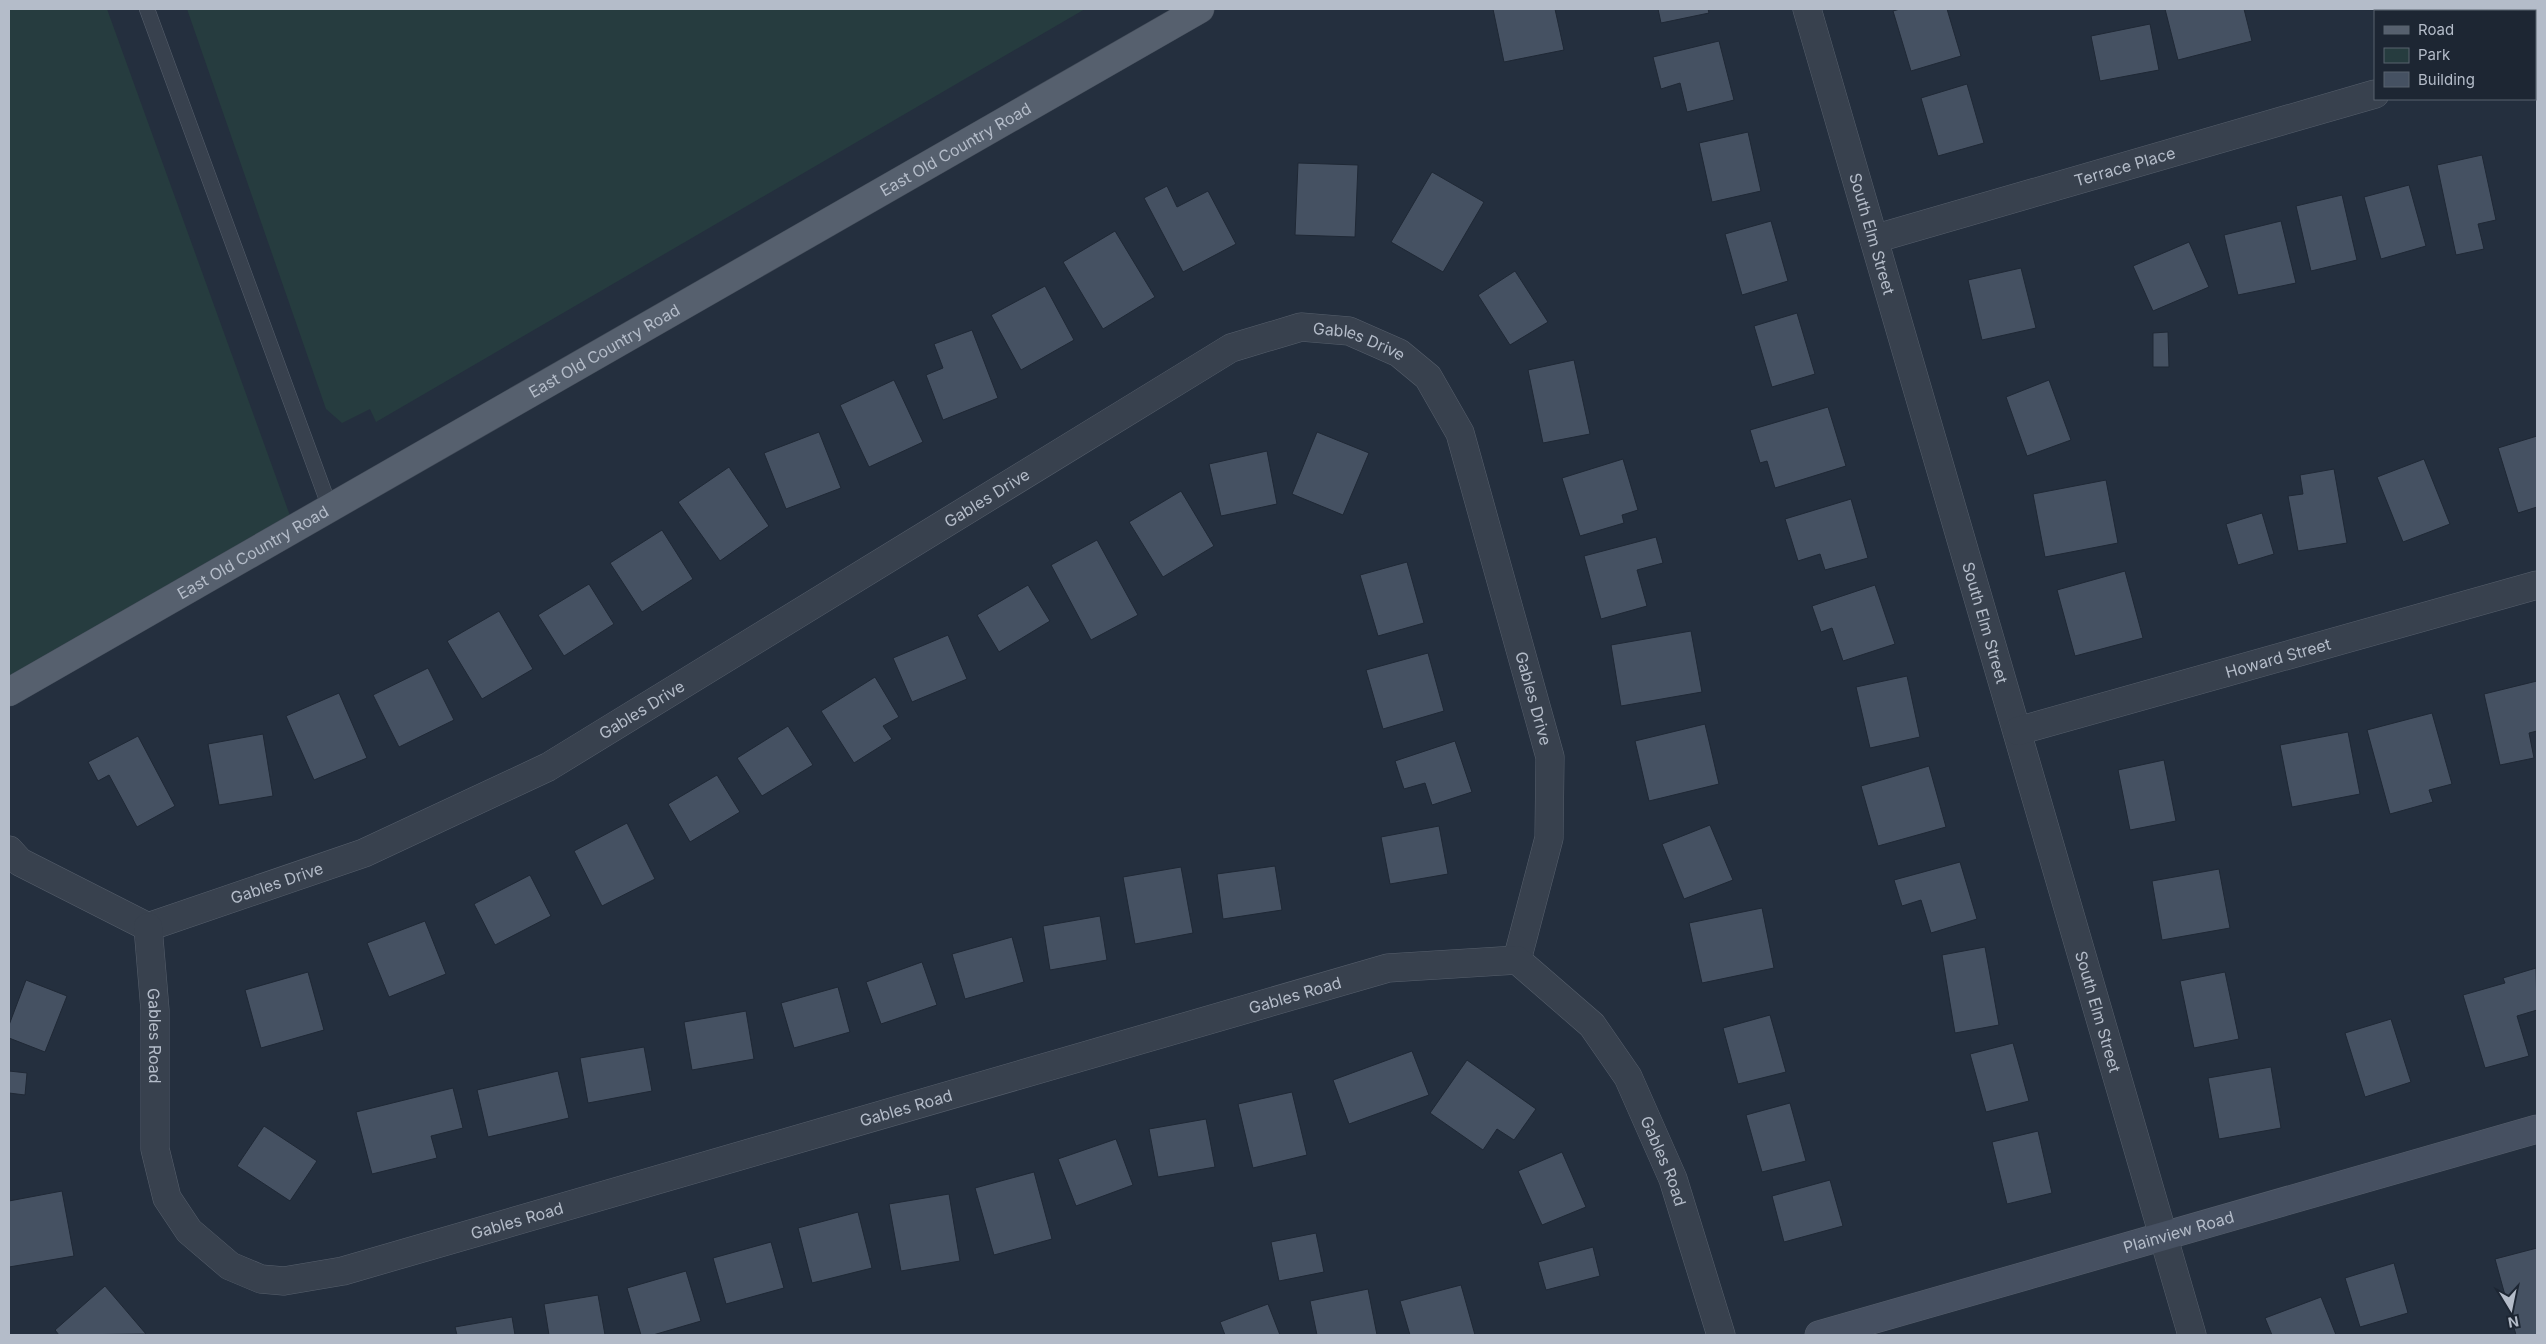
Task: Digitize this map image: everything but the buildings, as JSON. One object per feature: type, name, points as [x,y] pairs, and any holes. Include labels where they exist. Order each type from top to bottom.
[{"type":"main road","name":"East Old Country Road","points":[[9,692],[1200,9]]},
{"type":"main road","name":"Plainview Road","points":[[1819,1335],[2537,1129]]},
{"type":"street","name":"South Elm Street","points":[[1807,9],[2192,1335]]},
{"type":"street","name":"Terrace Place","points":[[1874,239],[2374,94]]},
{"type":"street","name":"Gables Drive","points":[[148,927],[364,853],[548,766],[1231,348],[1301,327],[1349,331],[1398,353],[1428,377],[1460,433],[1550,757],[1549,838],[1517,960]]},
{"type":"street","name":"Howard Street","points":[[2018,731],[2537,585]]},
{"type":"street","points":[[9,850],[20,862],[148,927]]},
{"type":"street","name":"Gables Road","points":[[148,927],[155,1010],[155,1149],[167,1198],[189,1231],[230,1266],[261,1279],[284,1281],[343,1271],[1388,968],[1517,960],[1592,1025],[1628,1077],[1673,1179],[1721,1335]]},
{"type":"lane","points":[[147,9],[330,508]]},
{"type":"green space","points":[[9,9],[107,9],[293,524],[9,689]]},
{"type":"green space","points":[[187,9],[1085,9],[376,422],[370,409],[342,423],[326,409]]}]
